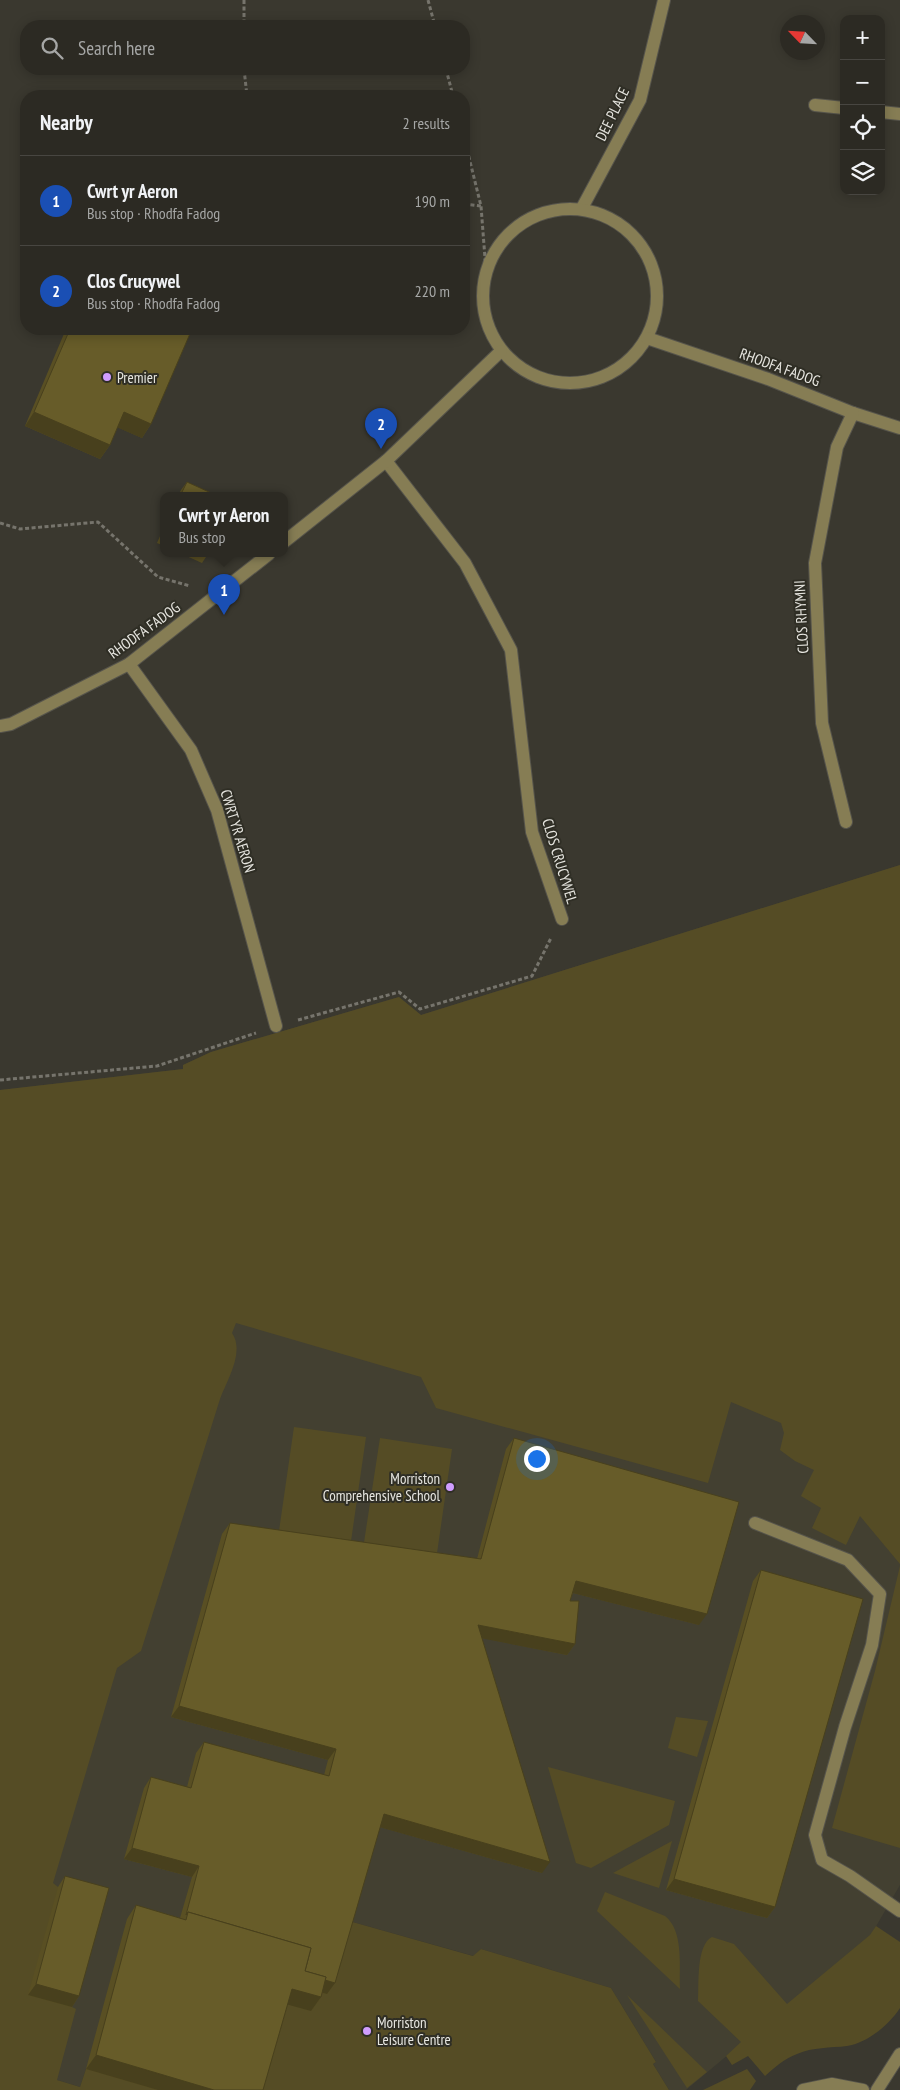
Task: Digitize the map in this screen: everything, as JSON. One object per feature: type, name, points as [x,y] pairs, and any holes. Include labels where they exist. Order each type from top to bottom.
[{"type":"street","name":"DEE PLACE","points":[[582,208],[640,100],[664,0]]},
{"type":"street","points":[[815,106],[840,108]]},
{"type":"street","points":[[885,112],[900,114]]},
{"type":"street","points":[[562,208],[582,208],[611,217],[642,244],[655,272],[658,302],[648,338],[628,362],[602,378],[567,384],[537,377],[501,351],[486,324],[482,293],[486,271],[500,243],[532,216],[562,208]]},
{"type":"street","name":"RHODFA FADOG","points":[[648,338],[768,379],[853,413],[900,428]]},
{"type":"street","points":[[288,539],[386,461],[501,351]]},
{"type":"street","name":"CLOS RHYMNI","points":[[846,822],[822,723],[815,563],[837,447],[853,413]]},
{"type":"street","name":"CLOS CRUCYWEL","points":[[386,461],[465,563],[511,650],[532,832],[562,919]]},
{"type":"street","name":"RHODFA FADOG","points":[[0,726],[11,724],[129,664],[265,557]]},
{"type":"street","name":"CWRT YR AERON","points":[[129,664],[190,750],[217,810],[276,1026]]},
{"type":"street","points":[[755,1523],[848,1560],[880,1594],[872,1644],[844,1727],[815,1835],[822,1860],[850,1876],[900,1911]]},
{"type":"street","points":[[877,2090],[900,2054]]},
{"type":"street","points":[[803,2090],[832,2084],[863,2090]]},
{"type":"path","points":[[244,0],[244,20]]},
{"type":"path","points":[[428,0],[433,20]]},
{"type":"path","points":[[245,75],[246,90]]},
{"type":"path","points":[[448,75],[452,90]]},
{"type":"path","points":[[470,162],[481,206],[486,271]]},
{"type":"path","points":[[470,205],[481,206]]},
{"type":"path","points":[[0,523],[20,528],[59,527],[98,522],[158,577],[218,594]]},
{"type":"shaded area","name":"Morriston Comprehensive School","points":[[900,865],[900,1885],[871,1935],[686,2090],[669,2090],[653,2064],[656,2062],[611,1988],[481,1949],[474,1956],[349,1921],[327,1994],[86,2069],[80,2087],[57,2080],[0,2090],[0,1090],[183,1069],[183,1065],[211,1052],[399,997],[421,1015]]},
{"type":"shaded area","points":[[900,865],[900,1564],[860,1516],[846,1545],[812,1528],[821,1508],[801,1496],[814,1470],[795,1461],[780,1450],[784,1433],[781,1423],[731,1402],[708,1483],[436,1408],[421,1377],[236,1323],[232,1333],[237,1349],[234,1366],[220,1399],[141,1651],[117,1668],[53,1883],[58,1887],[72,2007],[76,2009],[57,2080],[80,2087],[86,2069],[349,1921],[473,1956],[481,1949],[611,1988],[656,2062],[653,2064],[669,2090],[0,2090],[0,1090],[183,1069],[183,1065],[211,1052],[399,997],[421,1015]]},
{"type":"shaded area","points":[[294,1427],[366,1437],[350,1548],[278,1538]]},
{"type":"shaded area","points":[[380,1438],[452,1449],[436,1560],[363,1549]]},
{"type":"shaded area","points":[[900,1566],[900,1848],[832,1828],[875,1671]]},
{"type":"shaded area","points":[[676,1717],[708,1721],[697,1757],[668,1748]]},
{"type":"shaded area","points":[[548,1767],[675,1801],[669,1825],[591,1868],[576,1863]]},
{"type":"shaded area","points":[[672,1841],[659,1888],[613,1873]]},
{"type":"shaded area","points":[[605,1892],[665,1916],[671,1922],[678,1940],[680,1989],[597,1911]]},
{"type":"shaded area","points":[[876,1926],[900,1942],[900,2008],[884,2027],[870,2037],[855,2044],[815,2049],[797,2054],[776,2066],[765,2076],[748,2056],[732,2065],[726,2056],[741,2042],[698,2001],[699,1966],[703,1948],[707,1941],[712,1937],[734,1944],[787,2004],[870,1935]]},
{"type":"shaded area","points":[[627,1995],[707,2072],[687,2088]]},
{"type":"shaded area","points":[[747,2069],[756,2081],[750,2090],[703,2090]]},
{"type":"building","name":"Premier","points":[[67,335],[189,335],[151,424],[124,412],[110,445],[34,412]]},
{"type":"building","points":[[187,482],[209,492],[182,492]]},
{"type":"building","points":[[514,1438],[739,1502],[707,1614],[576,1581],[570,1601],[579,1601],[575,1644],[478,1625],[550,1862],[384,1814],[335,1983],[325,1980],[326,1977],[305,1971],[311,1948],[188,1912],[186,1915],[199,1866],[132,1848],[151,1777],[191,1788],[204,1742],[329,1776],[336,1749],[179,1706],[230,1523],[481,1559]]},
{"type":"building","points":[[761,1570],[863,1599],[775,1907],[674,1879]]},
{"type":"building","points":[[65,1876],[109,1888],[79,1996],[36,1984]]},
{"type":"building","points":[[136,1905],[186,1920],[188,1912],[311,1948],[305,1971],[326,1977],[321,1997],[292,1989],[263,2090],[214,2090],[96,2055]]},
{"type":"place","name":"Premier","points":[[107,377]]},
{"type":"place","name":"Clos Crucywel","points":[[381,449]]},
{"type":"place","name":"Cwrt yr Aeron","points":[[224,615]]},
{"type":"place","name":"Morriston Comprehensive School","points":[[450,1487]]},
{"type":"place","name":"Morriston Leisure Centre","points":[[367,2031]]}]
